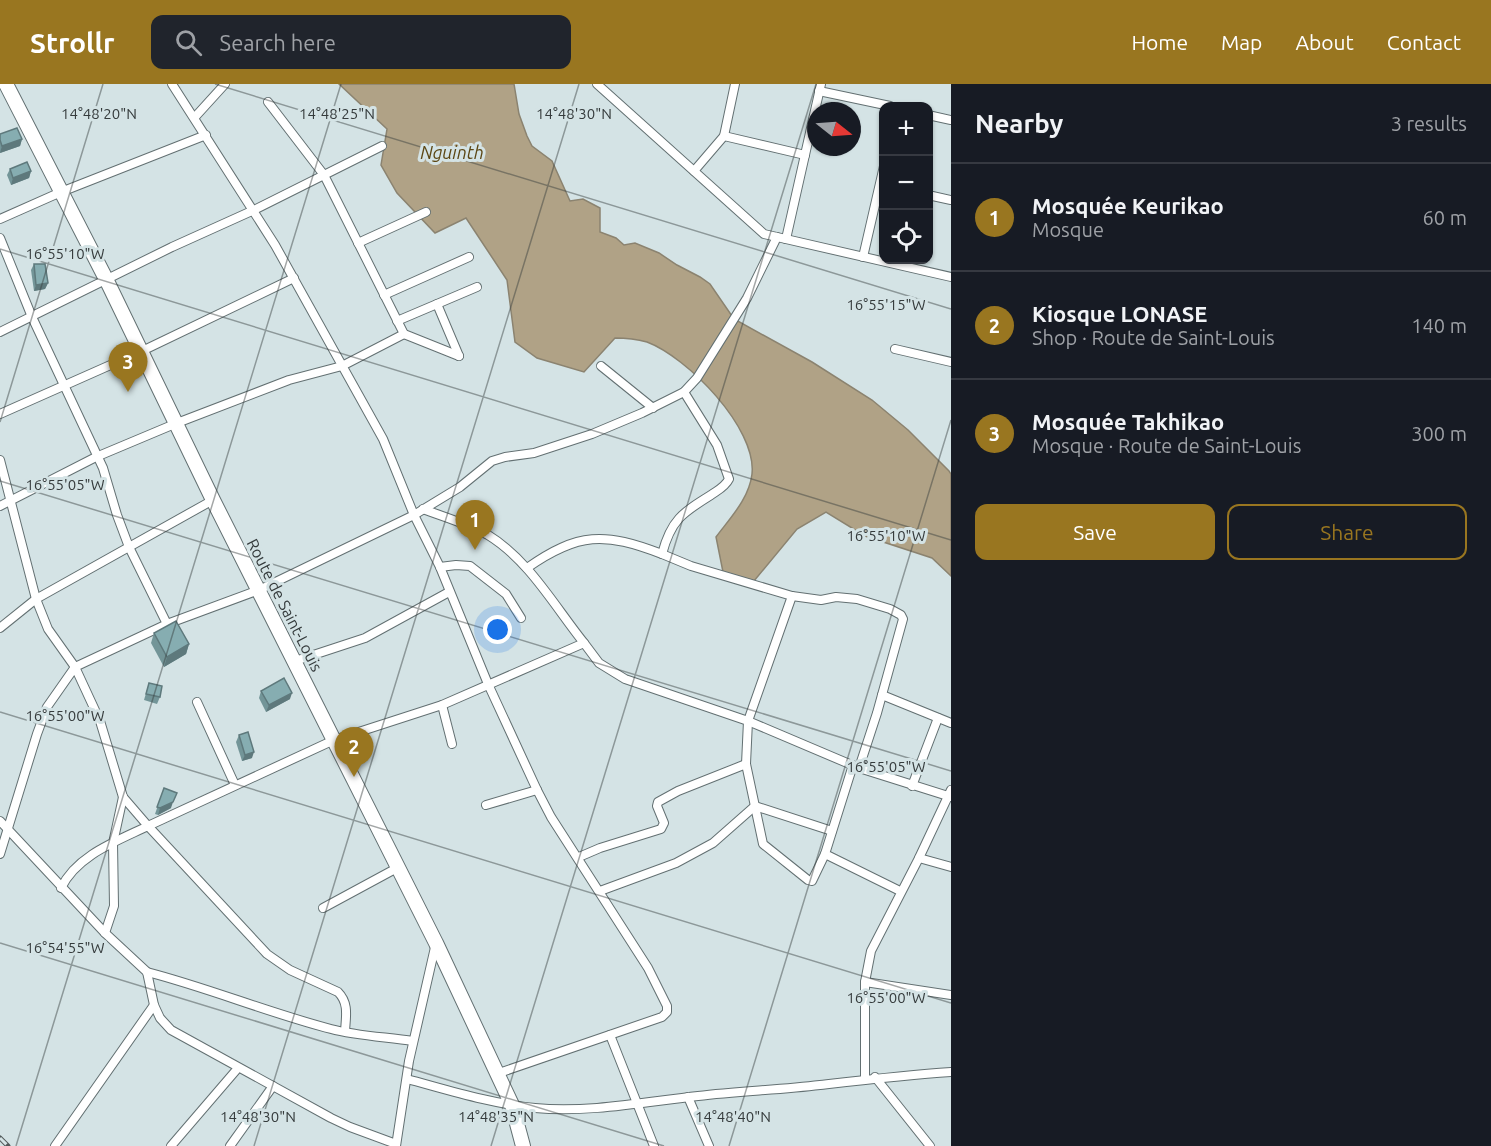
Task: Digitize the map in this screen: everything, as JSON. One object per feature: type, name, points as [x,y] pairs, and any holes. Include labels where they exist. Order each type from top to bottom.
[{"type":"main road","name":"Route de Saint-Louis","points":[[6,84],[142,351],[213,500],[436,943],[512,1105],[523,1146]]},
{"type":"street","points":[[172,84],[255,210],[383,439],[414,515],[440,567],[488,684],[537,790],[648,968],[667,1006],[667,1012],[662,1017],[496,1074]]},
{"type":"street","points":[[195,117],[225,84]]},
{"type":"street","points":[[597,84],[764,234],[951,277]]},
{"type":"street","points":[[694,171],[724,136],[735,84]]},
{"type":"street","points":[[0,854],[36,734],[47,708],[75,667],[167,624],[259,590],[414,515],[460,487],[492,461],[534,453],[592,434],[684,392],[697,378],[781,238],[805,155],[820,87],[879,103]]},
{"type":"street","points":[[268,102],[324,175],[404,334],[459,356],[437,304]]},
{"type":"street","points":[[933,116],[951,120]]},
{"type":"street","points":[[0,219],[61,192],[206,135]]},
{"type":"street","points":[[724,136],[805,155]]},
{"type":"street","points":[[0,332],[172,247],[255,210],[382,146]]},
{"type":"street","points":[[863,257],[879,192]]},
{"type":"street","points":[[933,196],[951,198]]},
{"type":"street","points":[[358,243],[426,212]]},
{"type":"street","points":[[0,238],[32,317],[66,386],[109,483],[117,515],[129,547],[167,624]]},
{"type":"street","points":[[384,295],[470,256]]},
{"type":"street","points":[[0,414],[142,351],[294,278]]},
{"type":"street","points":[[397,321],[477,287]]},
{"type":"street","points":[[0,506],[96,457],[289,380],[342,366],[404,334]]},
{"type":"street","points":[[895,349],[951,362]]},
{"type":"street","points":[[601,366],[653,408]]},
{"type":"street","points":[[662,554],[672,525],[690,508],[724,486],[729,479],[717,445],[684,392]]},
{"type":"street","points":[[0,460],[36,599],[48,629],[75,667],[100,721],[123,797],[267,954],[290,970],[338,992],[344,998],[345,1031]]},
{"type":"street","points":[[0,628],[36,599],[213,500]]},
{"type":"street","points":[[423,509],[487,535],[527,568],[599,663],[625,679],[748,721],[856,766],[912,786],[950,794],[871,951],[865,982],[865,1079]]},
{"type":"street","points":[[527,568],[570,544],[597,538],[632,543],[691,566],[792,596],[821,600],[836,597],[857,599],[890,609],[901,615],[902,626],[882,695],[825,854],[812,881],[763,844],[746,764],[748,721],[792,596]]},
{"type":"street","points":[[440,567],[470,566],[506,594],[521,618]]},
{"type":"street","points":[[295,661],[365,638],[449,592]]},
{"type":"street","points":[[62,888],[67,876],[84,859],[235,785],[334,740],[442,705],[584,643]]},
{"type":"street","points":[[882,695],[951,723]]},
{"type":"street","points":[[197,702],[235,785]]},
{"type":"street","points":[[442,705],[452,744]]},
{"type":"street","points":[[912,786],[938,718]]},
{"type":"street","points":[[579,857],[661,829],[664,824],[657,806],[658,802],[678,791],[746,764]]},
{"type":"street","points":[[486,805],[537,790]]},
{"type":"street","points":[[105,933],[114,906],[113,843],[123,797]]},
{"type":"street","points":[[755,806],[832,831]]},
{"type":"street","points":[[600,891],[676,863],[713,843],[755,806]]},
{"type":"street","points":[[0,821],[105,933],[147,972],[183,981],[268,1011],[334,1030],[413,1041]]},
{"type":"street","points":[[825,854],[900,891]]},
{"type":"street","points":[[919,858],[951,867]]},
{"type":"street","points":[[323,908],[397,868]]},
{"type":"street","points":[[147,972],[154,1005],[160,1018],[171,1030],[340,1123],[396,1145],[413,1041],[436,943]]},
{"type":"street","points":[[865,982],[951,995]]},
{"type":"street","points":[[55,1146],[154,1005]]},
{"type":"street","points":[[610,1035],[654,1146]]},
{"type":"street","points":[[171,1146],[238,1068]]},
{"type":"street","points":[[407,1078],[512,1105],[564,1108],[636,1104],[875,1077],[951,1072]]},
{"type":"street","points":[[875,1077],[930,1146]]},
{"type":"street","points":[[230,1146],[273,1086]]},
{"type":"street","points":[[688,1097],[709,1146]]},
{"type":"water","name":"Nguinth","points":[[339,84],[514,84],[519,114],[532,146],[552,161],[570,201],[583,199],[600,208],[600,232],[616,238],[624,245],[635,243],[659,253],[700,277],[710,284],[734,319],[812,362],[872,400],[908,430],[949,471],[951,474],[951,576],[932,558],[865,536],[826,512],[797,529],[754,581],[723,572],[716,537],[743,500],[752,474],[751,456],[732,416],[699,378],[681,362],[647,342],[615,338],[584,372],[537,358],[515,342],[507,280],[466,218],[435,233],[397,193],[381,165],[387,129]]},
{"type":"building","points":[[17,128],[22,139],[2,146],[0,134]]},
{"type":"building","points":[[27,162],[31,171],[13,178],[10,169]]},
{"type":"building","points":[[34,264],[45,264],[48,283],[36,285]]},
{"type":"building","points":[[176,621],[189,644],[167,657],[154,633]]},
{"type":"building","points":[[284,678],[292,693],[269,705],[261,691]]},
{"type":"building","points":[[149,683],[162,686],[160,697],[146,694]]},
{"type":"building","points":[[248,732],[254,752],[245,755],[239,735]]},
{"type":"building","points":[[164,788],[177,793],[173,802],[160,808],[157,807]]},
{"type":"railway","points":[[0,1138],[8,1146]]},
{"type":"place","name":"Mosquée Takhikao","points":[[128,392]]},
{"type":"place","name":"Mosquée Keurikao","points":[[475,550]]},
{"type":"place","name":"Kiosque LONASE","points":[[354,777]]}]
